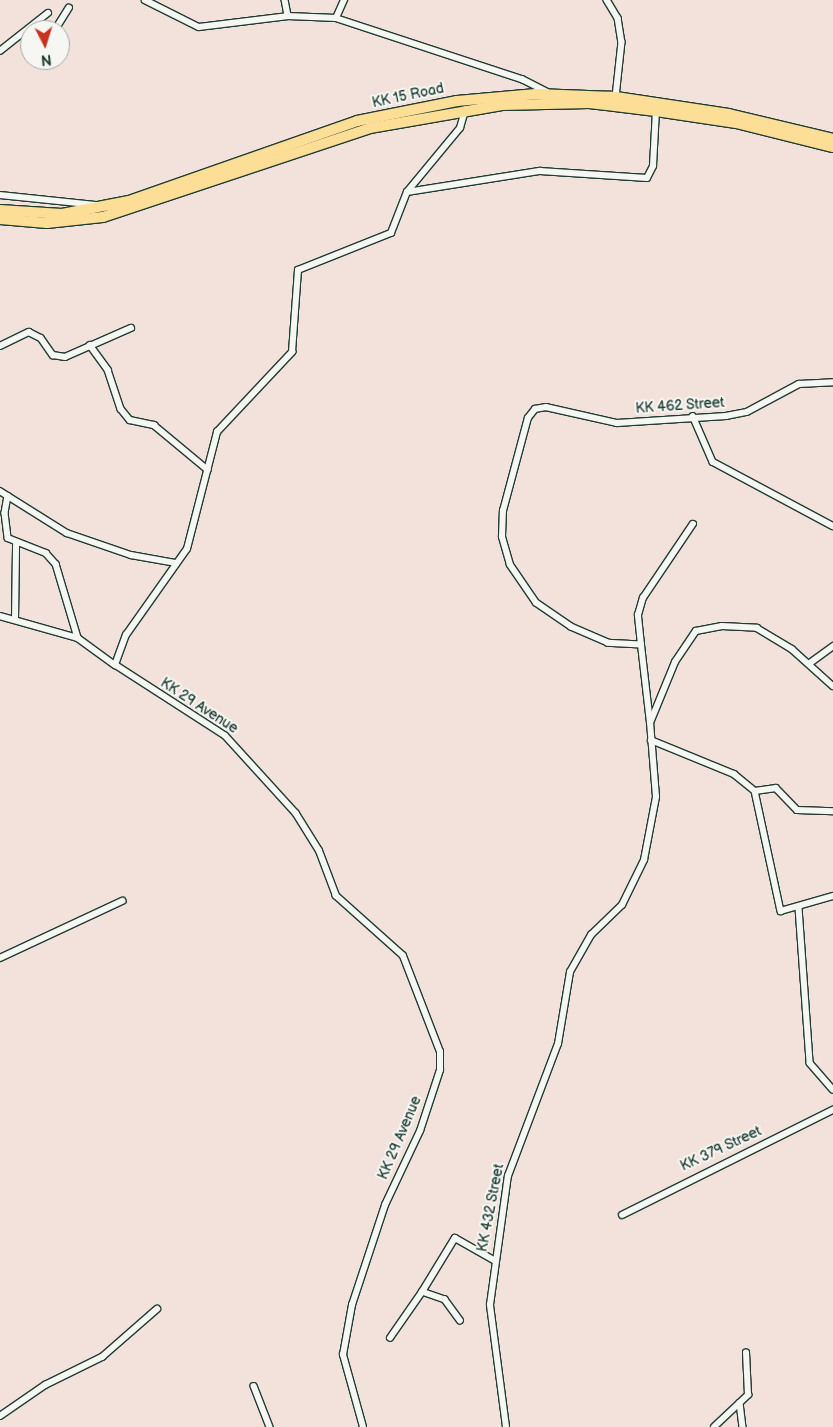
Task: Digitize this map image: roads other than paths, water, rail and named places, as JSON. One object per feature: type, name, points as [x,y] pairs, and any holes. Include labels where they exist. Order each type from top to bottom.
[{"type":"highway","name":"KK 15 Road","points":[[0,210],[62,214],[101,206],[146,196],[357,121],[427,105],[552,94],[616,96],[833,147]]},
{"type":"highway","name":"KK 15 Road","points":[[0,219],[46,223],[102,217],[338,137],[465,108],[589,103],[656,106],[833,139]]},
{"type":"street","points":[[145,0],[199,27],[288,16],[336,18],[522,79],[552,94]]},
{"type":"street","points":[[285,0],[288,16]]},
{"type":"street","points":[[336,18],[344,0]]},
{"type":"street","points":[[607,0],[618,18],[622,42],[616,96]]},
{"type":"street","points":[[61,20],[69,8]]},
{"type":"street","points":[[0,51],[48,12]]},
{"type":"street","points":[[407,192],[540,171],[646,178],[653,166],[656,106]]},
{"type":"street","points":[[115,665],[126,635],[190,541],[220,427],[292,352],[298,270],[392,233],[407,192],[460,128],[465,108]]},
{"type":"street","points":[[0,195],[101,206]]},
{"type":"street","points":[[0,346],[29,332],[41,338],[56,356],[90,345],[131,328]]},
{"type":"street","points":[[90,345],[108,370],[121,410],[130,420],[154,425],[208,470]]},
{"type":"street","name":"KK 462 Street","points":[[642,645],[608,643],[571,628],[536,603],[510,565],[502,537],[503,511],[528,418],[535,409],[546,407],[618,423],[693,416],[739,415],[799,384],[833,382]]},
{"type":"street","points":[[693,416],[713,462],[833,526]]},
{"type":"street","points":[[0,491],[67,533],[131,555],[176,563]]},
{"type":"street","points":[[8,496],[4,512],[8,538],[16,544],[46,553],[56,564],[78,638]]},
{"type":"street","points":[[693,524],[643,598],[638,615],[652,740],[734,774],[755,791],[780,906],[784,912],[833,896]]},
{"type":"street","points":[[15,620],[16,544]]},
{"type":"street","points":[[0,616],[78,638]]},
{"type":"street","points":[[650,724],[682,648],[696,631],[722,626],[757,628],[810,663],[833,686]]},
{"type":"street","name":"KK 29 Avenue","points":[[78,638],[115,665],[229,739],[296,814],[319,851],[336,896],[403,956],[440,1052],[440,1070],[423,1122],[385,1205],[352,1305],[343,1356],[363,1427]]},
{"type":"street","points":[[810,663],[833,646]]},
{"type":"street","name":"KK 432 Street","points":[[506,1427],[490,1305],[494,1260],[508,1176],[558,1044],[570,972],[591,935],[622,905],[644,860],[656,797],[652,740]]},
{"type":"street","points":[[755,791],[776,788],[805,813],[833,811]]},
{"type":"street","points":[[0,958],[122,901]]},
{"type":"street","points":[[799,908],[810,1063],[833,1089]]},
{"type":"street","name":"KK 379 Street","points":[[622,1215],[833,1110]]},
{"type":"street","points":[[390,1338],[422,1292],[455,1238],[494,1260]]},
{"type":"street","points":[[422,1292],[445,1300],[460,1321]]},
{"type":"street","points":[[0,1416],[45,1385],[102,1357],[157,1309]]},
{"type":"street","points":[[714,1427],[749,1392],[746,1353]]},
{"type":"street","points":[[254,1386],[270,1427]]},
{"type":"street","points":[[740,1403],[743,1427]]}]
